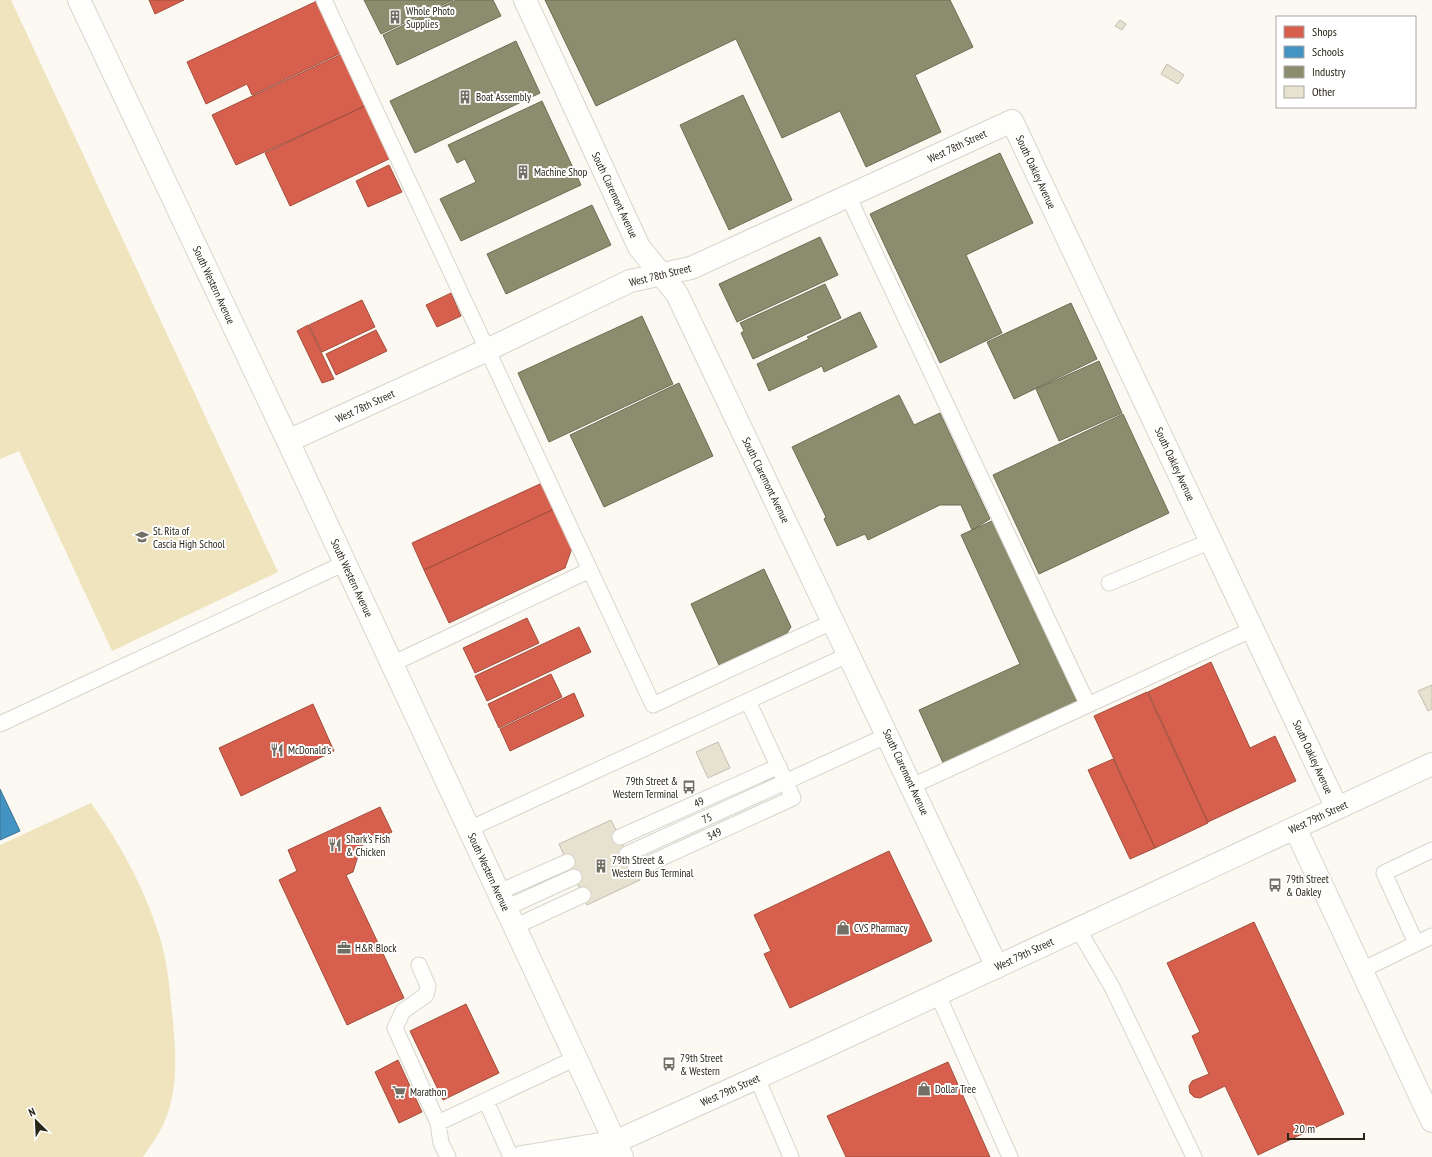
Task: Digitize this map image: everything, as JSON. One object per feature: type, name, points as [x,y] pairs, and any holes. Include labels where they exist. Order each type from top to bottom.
[{"type":"street","name":"South Western Avenue","points":[[79,0],[288,441],[619,1149]]},
{"type":"street","name":"South Claremont Avenue","points":[[525,0],[640,247],[677,294],[850,654],[997,967]]},
{"type":"street","name":"West 78th Street","points":[[288,441],[487,350],[630,281],[691,268],[1012,121]]},
{"type":"street","name":"South Oakley Avenue","points":[[1012,121],[1337,808]]},
{"type":"street","name":"West 79th Street","points":[[594,1157],[619,1149],[757,1078],[1432,764]]},
{"type":"street","points":[[1295,828],[1432,1121]]},
{"type":"street","name":"West 79th Street","points":[[522,1157],[619,1149]]},
{"type":"lane","points":[[324,0],[653,705],[834,622]]},
{"type":"lane","points":[[848,196],[1088,704]]},
{"type":"lane","points":[[1109,583],[1211,541]]},
{"type":"lane","points":[[0,724],[345,563]]},
{"type":"lane","points":[[392,664],[590,570]]},
{"type":"lane","points":[[912,786],[1253,629]]},
{"type":"lane","points":[[469,830],[850,654]]},
{"type":"lane","points":[[748,702],[786,782]]},
{"type":"lane","name":"75","points":[[628,854],[888,735]]},
{"type":"lane","name":"49","points":[[620,837],[779,766]]},
{"type":"lane","name":"349","points":[[635,870],[793,798],[786,782]]},
{"type":"lane","points":[[1416,943],[1384,873],[1432,850]]},
{"type":"lane","points":[[506,909],[567,862]]},
{"type":"lane","points":[[506,909],[574,877]]},
{"type":"lane","points":[[506,909],[583,895]]},
{"type":"lane","points":[[1078,929],[1112,987],[1194,1157]]},
{"type":"lane","points":[[1362,970],[1432,936]]},
{"type":"lane","points":[[419,965],[428,986],[426,995],[403,1011],[395,1028],[438,1123],[442,1143],[448,1157]]},
{"type":"lane","points":[[938,994],[1010,1157]]},
{"type":"lane","points":[[438,1123],[576,1058]]},
{"type":"lane","points":[[757,1078],[791,1157]]},
{"type":"lane","points":[[486,1101],[512,1157]]},
{"type":"shaded area","points":[[0,0],[11,0],[278,572],[112,651],[19,451],[0,459]]},
{"type":"shaded area","points":[[91,803],[112,834],[139,883],[153,917],[165,956],[175,1046],[174,1083],[170,1107],[156,1138],[143,1157],[0,1157],[0,845]]},
{"type":"building: Shops","points":[[149,0],[184,0],[155,14]]},
{"type":"building: Shops","points":[[317,1],[341,53],[252,95],[247,84],[206,104],[187,62]]},
{"type":"building: Shops","points":[[342,54],[367,105],[236,165],[212,115]]},
{"type":"building: Shops","points":[[367,105],[391,158],[290,206],[265,153]]},
{"type":"building: Shops","points":[[389,165],[402,192],[368,207],[356,181]]},
{"type":"building: Shops","points":[[451,293],[461,316],[437,327],[426,305]]},
{"type":"building: Shops","points":[[362,300],[375,327],[322,352],[309,325]]},
{"type":"building: Shops","points":[[308,325],[334,379],[322,383],[297,331]]},
{"type":"building: Shops","points":[[376,330],[387,351],[336,375],[326,354]]},
{"type":"building: Shops","points":[[542,483],[554,509],[424,570],[412,543]]},
{"type":"building: Shops","points":[[554,509],[572,548],[565,568],[449,623],[424,570]]},
{"type":"building: Shops","points":[[527,618],[539,643],[475,673],[463,648]]},
{"type":"building: Shops","points":[[579,627],[591,652],[487,701],[475,676]]},
{"type":"building: Shops","points":[[1211,662],[1250,748],[1275,736],[1296,781],[1208,822],[1148,692]]},
{"type":"building: Shops","points":[[551,674],[562,697],[499,728],[488,704]]},
{"type":"building: Shops","points":[[1147,692],[1208,823],[1155,848],[1094,716]]},
{"type":"building: Shops","points":[[574,693],[584,716],[510,751],[500,729]]},
{"type":"building: Shops","name":"McDonald's","points":[[313,704],[334,751],[241,796],[219,748]]},
{"type":"building: Shops","points":[[1113,759],[1155,848],[1130,859],[1088,770]]},
{"type":"building: Shops","points":[[380,807],[392,832],[354,849],[358,856],[353,872],[346,875],[404,998],[347,1025],[279,880],[297,871],[288,850]]},
{"type":"building: Shops","name":"CVS Pharmacy","points":[[889,851],[932,941],[790,1008],[764,954],[771,951],[754,915]]},
{"type":"building: Shops","points":[[1254,922],[1344,1114],[1258,1155],[1225,1086],[1200,1098],[1194,1097],[1190,1093],[1189,1086],[1192,1081],[1209,1074],[1192,1036],[1200,1032],[1167,963]]},
{"type":"building: Shops","name":"Marathon","points":[[466,1004],[499,1073],[443,1100],[410,1031]]},
{"type":"building: Shops","name":"Marathon","points":[[398,1060],[422,1112],[399,1123],[375,1072]]},
{"type":"building: Shops","name":"Dollar Tree","points":[[948,1062],[990,1157],[846,1157],[827,1116]]},
{"type":"building: Schools","points":[[0,789],[20,831],[0,840]]},
{"type":"building: Industry","name":"Whole Photo Supplies","points":[[364,0],[453,0],[381,34]]},
{"type":"building: Industry","points":[[456,0],[493,0],[501,16],[397,65],[383,35]]},
{"type":"building: Industry","points":[[545,0],[950,0],[973,47],[915,75],[941,132],[866,167],[840,111],[782,138],[736,39],[596,106]]},
{"type":"building: Industry","name":"Boat Assembly","points":[[516,41],[540,93],[415,153],[390,101]]},
{"type":"building: Industry","points":[[743,95],[792,200],[729,230],[680,125]]},
{"type":"building: Industry","name":"Machine Shop","points":[[542,101],[581,185],[461,241],[440,199],[476,182],[465,159],[457,163],[448,145]]},
{"type":"building: Industry","points":[[1000,153],[1033,223],[966,255],[1002,333],[940,363],[870,214]]},
{"type":"building: Industry","points":[[592,205],[611,245],[506,294],[487,254]]},
{"type":"building: Industry","points":[[820,237],[838,275],[737,322],[719,284]]},
{"type":"building: Industry","points":[[825,284],[841,318],[753,359],[741,333],[744,331],[740,323]]},
{"type":"building: Industry","points":[[1071,303],[1097,359],[1014,399],[987,342]]},
{"type":"building: Industry","points":[[860,312],[877,347],[824,372],[822,366],[769,391],[757,364],[809,339],[807,337]]},
{"type":"building: Industry","points":[[642,316],[673,384],[549,442],[518,373]]},
{"type":"building: Industry","points":[[1099,361],[1122,413],[1059,441],[1036,389]]},
{"type":"building: Industry","points":[[679,383],[713,456],[604,507],[570,435]]},
{"type":"building: Industry","points":[[899,395],[914,425],[940,413],[990,519],[972,530],[961,505],[940,505],[868,540],[865,534],[837,546],[824,519],[826,517],[792,447]]},
{"type":"building: Industry","points":[[1123,414],[1169,513],[1039,574],[993,475]]},
{"type":"building: Industry","points":[[994,520],[1078,704],[944,765],[919,710],[1020,664],[961,535]]},
{"type":"building: Industry","points":[[764,569],[791,627],[787,633],[719,665],[691,604]]},
{"type":"building: Other","points":[[1120,20],[1126,24],[1122,30],[1115,26]]},
{"type":"building: Other","points":[[1167,64],[1184,75],[1178,84],[1161,74]]},
{"type":"building: Other","points":[[1432,685],[1432,709],[1428,711],[1418,691]]},
{"type":"building: Other","points":[[718,742],[730,768],[708,778],[696,752]]},
{"type":"building: Other","name":"79th Street & Western Bus Terminal","points":[[611,820],[640,880],[587,905],[559,844]]},
{"type":"place","name":"Whole Photo Supplies","points":[[395,17]]},
{"type":"place","name":"Boat Assembly","points":[[465,97]]},
{"type":"place","name":"Machine Shop","points":[[523,172]]},
{"type":"place","name":"St. Rita of Cascia High School","points":[[142,537]]},
{"type":"place","name":"McDonald's","points":[[277,750]]},
{"type":"place","name":"79th Street & Western Terminal","points":[[689,787]]},
{"type":"place","name":"Shark's Fish & Chicken","points":[[335,845]]},
{"type":"place","name":"79th Street & Western Bus Terminal","points":[[601,866]]},
{"type":"place","name":"79th Street & Oakley","points":[[1275,885]]},
{"type":"place","name":"CVS Pharmacy","points":[[843,928]]},
{"type":"place","name":"H&R Block","points":[[344,948]]},
{"type":"place","name":"79th Street & Western","points":[[669,1064]]},
{"type":"place","name":"Dollar Tree","points":[[924,1089]]},
{"type":"place","name":"Marathon","points":[[399,1092]]}]
